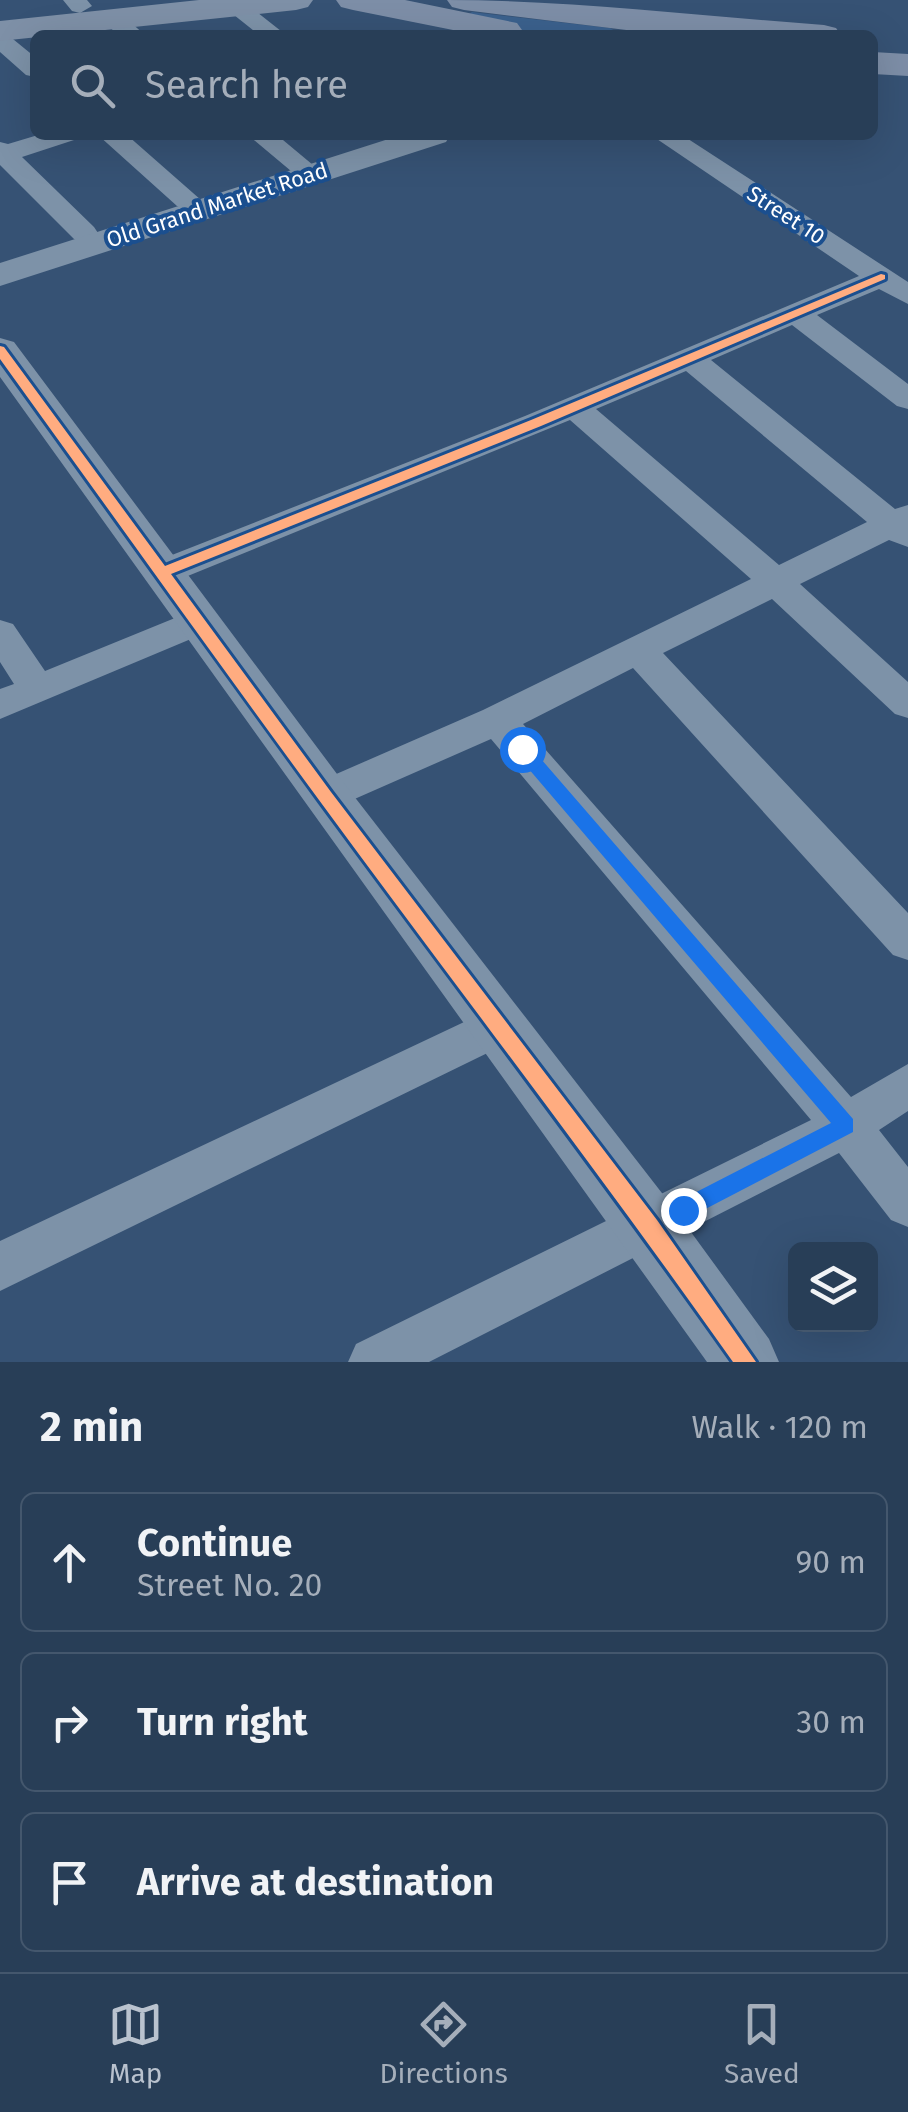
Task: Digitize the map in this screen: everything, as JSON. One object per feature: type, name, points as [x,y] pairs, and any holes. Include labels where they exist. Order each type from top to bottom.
[{"type":"highway","points":[[0,31],[296,0]]},
{"type":"highway","points":[[0,14],[78,3],[129,18]]},
{"type":"main road","points":[[353,0],[515,30]]},
{"type":"main road","points":[[464,0],[669,30]]},
{"type":"main road","points":[[645,0],[685,30]]},
{"type":"main road","points":[[878,38],[908,40]]},
{"type":"main road","points":[[878,63],[908,65]]},
{"type":"street","points":[[236,7],[267,30]]},
{"type":"street","points":[[0,40],[30,66]]},
{"type":"street","points":[[1,153],[47,140]]},
{"type":"street","points":[[117,140],[187,200]]},
{"type":"street","points":[[268,140],[300,165]]},
{"type":"street","name":"Old Grand Market Road","points":[[0,259],[379,140]]},
{"type":"street","name":"Old Grand Market Road","points":[[0,275],[418,140]]},
{"type":"street","name":"Street 10","points":[[672,140],[908,295]]},
{"type":"street","points":[[1,153],[84,233]]},
{"type":"street","points":[[161,573],[574,407],[881,277]]},
{"type":"street","points":[[795,314],[908,399]]},
{"type":"street","points":[[325,796],[497,720],[776,582],[902,526],[689,358]]},
{"type":"street","points":[[4,362],[650,1227],[746,1362]]},
{"type":"street","points":[[574,407],[776,582],[908,704]]},
{"type":"street","points":[[0,705],[197,622]]},
{"type":"street","points":[[0,633],[37,688]]},
{"type":"street","points":[[638,650],[908,942]]},
{"type":"street","points":[[497,720],[846,1126],[908,1204]]},
{"type":"street","points":[[0,1267],[498,1026]]},
{"type":"street","points":[[374,1362],[846,1126],[908,1086]]},
{"type":"waterway","points":[[472,19],[567,30]]},
{"type":"cycle path","points":[[161,573],[536,423],[881,277]]},
{"type":"cycle path","points":[[0,350],[325,796],[650,1227],[746,1362]]},
{"type":"route","points":[[522,749],[846,1126],[683,1210]]}]
